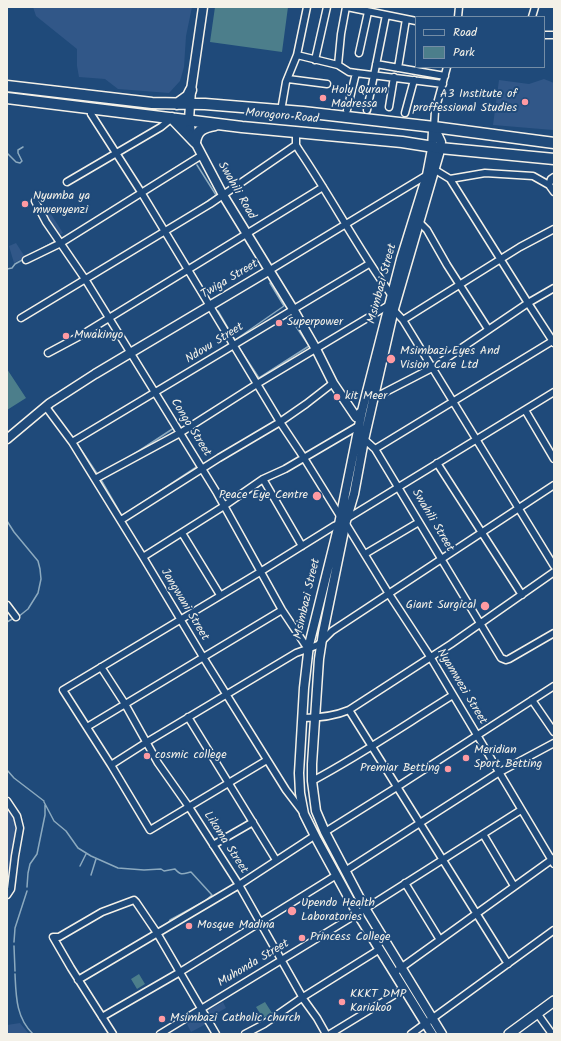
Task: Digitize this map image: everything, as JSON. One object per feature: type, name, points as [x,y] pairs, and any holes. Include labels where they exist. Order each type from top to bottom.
[{"type":"highway","name":"Morogoro Road","points":[[7,86],[152,103],[205,104],[288,111],[434,127],[554,143]]},
{"type":"highway","points":[[177,104],[188,96],[191,90],[195,96],[205,104]]},
{"type":"highway","name":"Morogoro Road","points":[[7,98],[219,124],[402,142],[436,148],[554,159]]},
{"type":"highway","points":[[172,118],[195,142]]},
{"type":"highway","points":[[195,142],[198,132],[206,127],[219,124]]},
{"type":"main road","points":[[509,1034],[554,1001]]},
{"type":"street","name":"Swahili Road","points":[[203,7],[191,90],[189,120],[191,132],[223,195],[270,270]]},
{"type":"street","points":[[282,105],[286,82],[297,56],[307,7]]},
{"type":"street","points":[[315,60],[327,7]]},
{"type":"street","points":[[338,65],[341,34],[346,7],[358,8],[368,12],[415,21]]},
{"type":"street","points":[[359,53],[368,12]]},
{"type":"street","points":[[367,110],[386,15]]},
{"type":"street","points":[[398,68],[406,20]]},
{"type":"street","points":[[297,56],[338,65],[349,72],[443,84]]},
{"type":"street","points":[[376,64],[398,68],[417,69],[445,76]]},
{"type":"street","points":[[436,148],[441,142],[434,127],[435,111],[447,68]]},
{"type":"street","points":[[348,110],[356,73]]},
{"type":"street","points":[[389,107],[394,77]]},
{"type":"street","points":[[288,79],[327,84]]},
{"type":"street","points":[[405,113],[414,80]]},
{"type":"street","name":"Nyamwezi Street","points":[[91,114],[141,192],[164,233],[280,422],[431,658],[498,773],[553,861]]},
{"type":"street","points":[[67,182],[160,128],[172,118]]},
{"type":"street","points":[[296,132],[296,145],[347,225],[369,264],[395,296]]},
{"type":"street","points":[[21,318],[164,233],[210,204],[296,145]]},
{"type":"street","name":"Msimbazi Street","points":[[364,426],[362,411],[417,220],[436,148]]},
{"type":"street","points":[[26,260],[61,243],[202,155]]},
{"type":"street","points":[[430,171],[450,179],[484,173],[533,176],[549,184],[554,192]]},
{"type":"street","name":"Twiga Street","points":[[7,439],[46,407],[95,374],[347,225],[430,171]]},
{"type":"street","points":[[549,184],[551,179],[554,177]]},
{"type":"street","points":[[375,449],[554,341],[528,303],[450,179]]},
{"type":"street","points":[[48,353],[78,337],[187,269],[323,188]]},
{"type":"street","name":"Congo Street","points":[[35,201],[46,222],[85,279],[202,469],[282,610],[301,640],[306,646],[309,646]]},
{"type":"street","points":[[417,220],[427,230],[447,265],[488,329]]},
{"type":"street","points":[[403,320],[501,259],[554,229]]},
{"type":"street","name":"Ndovu Street","points":[[72,442],[369,264]]},
{"type":"street","points":[[270,270],[316,349],[333,383],[356,417],[362,411]]},
{"type":"street","points":[[374,398],[432,368],[488,329],[554,288]]},
{"type":"street","points":[[95,479],[180,433],[257,384],[392,307],[403,320],[554,566]]},
{"type":"street","name":"Msimbazi Street","points":[[392,307],[374,398],[360,439],[343,521],[322,641],[319,659],[312,781],[316,811],[325,832],[398,971],[430,1021],[432,1034]]},
{"type":"street","points":[[121,520],[280,422],[333,383]]},
{"type":"street","points":[[267,760],[150,830],[63,690],[260,572],[554,392]]},
{"type":"street","name":"Jangwani Street","points":[[46,407],[72,442],[121,520],[179,620],[286,790],[304,814]]},
{"type":"street","points":[[524,410],[554,459]]},
{"type":"street","points":[[143,557],[224,506],[263,479],[364,426]]},
{"type":"street","name":"Swahili Street","points":[[360,439],[375,449],[501,658],[506,660],[554,633]]},
{"type":"street","points":[[437,463],[522,594]]},
{"type":"street","points":[[263,479],[302,546]]},
{"type":"street","points":[[111,765],[296,653],[309,646],[318,645],[332,631],[554,485]]},
{"type":"street","name":"Msimbazi Street","points":[[343,521],[309,646],[304,688],[299,773],[300,793],[304,814],[357,913],[380,949],[398,971],[404,989],[442,1034]]},
{"type":"street","points":[[365,554],[419,522]]},
{"type":"street","points":[[182,533],[220,595]]},
{"type":"street","points":[[302,718],[315,718],[342,713],[349,710],[431,658],[554,572]]},
{"type":"street","points":[[7,604],[16,617]]},
{"type":"street","points":[[87,727],[282,610]]},
{"type":"street","name":"Likoma Street","points":[[101,667],[125,704],[158,763],[189,807],[239,884],[281,960],[303,997],[318,1018],[326,1034]]},
{"type":"street","points":[[325,832],[554,686]]},
{"type":"street","points":[[312,781],[426,713],[452,694]]},
{"type":"street","points":[[532,700],[554,732]]},
{"type":"street","points":[[349,710],[508,964]]},
{"type":"street","points":[[188,717],[276,860]]},
{"type":"street","points":[[345,871],[498,773],[554,742]]},
{"type":"street","points":[[7,801],[17,816],[20,828],[11,889],[7,895]]},
{"type":"street","name":"Muhonda Street","points":[[160,1034],[406,883],[521,810]]},
{"type":"street","points":[[213,845],[252,822]]},
{"type":"street","points":[[483,834],[514,886]]},
{"type":"street","points":[[78,980],[239,884],[311,838]]},
{"type":"street","points":[[398,971],[514,886],[553,861]]},
{"type":"street","points":[[102,1017],[180,972],[335,876]]},
{"type":"street","points":[[406,883],[440,940]]},
{"type":"street","points":[[113,1034],[78,980],[53,937],[59,937],[113,907],[134,900],[157,933],[216,1034]]},
{"type":"street","points":[[411,1034],[554,930]]},
{"type":"street","points":[[245,1034],[264,1024],[303,997],[380,949]]},
{"type":"street","points":[[330,1034],[404,989]]},
{"type":"street","points":[[537,1013],[552,1034]]},
{"type":"shaded area","points":[[33,7],[192,7],[186,36],[184,67],[180,81],[169,93],[118,89],[105,79],[79,77],[77,66],[77,49],[36,16]]},
{"type":"shaded area","name":"A3 Institute of proffessional Studies","points":[[544,79],[554,83],[553,130],[493,125],[499,80],[529,84]]},
{"type":"shaded area","points":[[43,205],[47,212],[49,211],[63,233],[58,236],[40,207]]},
{"type":"shaded area","points":[[16,243],[25,257],[14,263],[9,246]]},
{"type":"shaded area","points":[[7,802],[16,816],[18,827],[14,874],[7,894]]},
{"type":"shaded area","points":[[223,1002],[226,1008],[210,1017],[207,1011]]},
{"type":"shaded area","points":[[202,1016],[206,1024],[191,1032],[187,1024]]},
{"type":"shaded area","points":[[20,1023],[29,1034],[7,1034],[7,1025]]},
{"type":"green space","points":[[215,7],[288,7],[282,52],[210,42]]},
{"type":"green space","points":[[7,369],[26,398],[7,410]]},
{"type":"green space","points":[[139,974],[145,984],[137,989],[131,979]]},
{"type":"green space","points":[[265,1002],[272,1013],[263,1018],[256,1007]]},
{"type":"waterway","points":[[7,153],[16,162],[20,163],[22,161],[18,150],[23,147]]},
{"type":"waterway","points":[[197,165],[216,195],[199,207]]},
{"type":"waterway","points":[[41,249],[54,242]]},
{"type":"waterway","points":[[7,269],[12,268],[15,264],[24,259]]},
{"type":"waterway","points":[[218,311],[235,340],[284,306],[270,283]]},
{"type":"waterway","points":[[196,318],[210,311]]},
{"type":"waterway","points":[[287,313],[309,346],[259,378],[238,346],[287,313]]},
{"type":"waterway","points":[[131,456],[174,428]]},
{"type":"waterway","points":[[76,442],[98,475]]},
{"type":"waterway","points":[[100,478],[122,516],[198,466]]},
{"type":"waterway","points":[[7,521],[14,532],[38,561],[40,569],[41,579],[38,593],[28,609],[18,617]]},
{"type":"waterway","points":[[7,622],[14,618]]},
{"type":"waterway","points":[[7,770],[14,778],[44,801]]},
{"type":"waterway","points":[[44,802],[54,821],[66,831],[78,848],[91,856],[118,868],[144,870],[161,869],[164,871],[175,869],[182,874],[191,872],[212,895],[205,901],[170,920],[168,924],[156,929]]},
{"type":"waterway","points":[[27,887],[30,864],[37,854],[45,815],[45,805]]},
{"type":"waterway","points":[[80,866],[86,854]]},
{"type":"waterway","points":[[91,875],[96,859]]},
{"type":"waterway","points":[[14,942],[15,928],[27,891]]},
{"type":"waterway","points":[[14,946],[15,971]]},
{"type":"waterway","points":[[15,974],[20,1014],[27,1028],[33,1034]]},
{"type":"place","name":"Holy Quran Madressa","points":[[323,98]]},
{"type":"place","name":"A3 Institute of proffessional Studies","points":[[525,102]]},
{"type":"place","name":"Nyumba ya mwenyenzi","points":[[25,204]]},
{"type":"place","name":"Superpower","points":[[279,323]]},
{"type":"place","name":"Mwakinyo","points":[[66,336]]},
{"type":"place","name":"Msimbazi Eyes And Vision Care Ltd","points":[[391,359]]},
{"type":"place","name":"kit Meer","points":[[337,397]]},
{"type":"place","name":"Peace Eye Centre","points":[[317,496]]},
{"type":"place","name":"Giant Surgical","points":[[485,606]]},
{"type":"place","name":"cosmic college","points":[[147,756]]},
{"type":"place","name":"Meridian Sport Betting","points":[[466,758]]},
{"type":"place","name":"Premiar Betting","points":[[448,769]]},
{"type":"place","name":"Upendo Health Laboratories","points":[[292,911]]},
{"type":"place","name":"Mosque Madina","points":[[189,926]]},
{"type":"place","name":"Princess College","points":[[302,938]]},
{"type":"place","name":"KKKT DMP Kariakoo","points":[[342,1002]]},
{"type":"place","name":"Msimbazi Catholic church","points":[[162,1019]]}]
